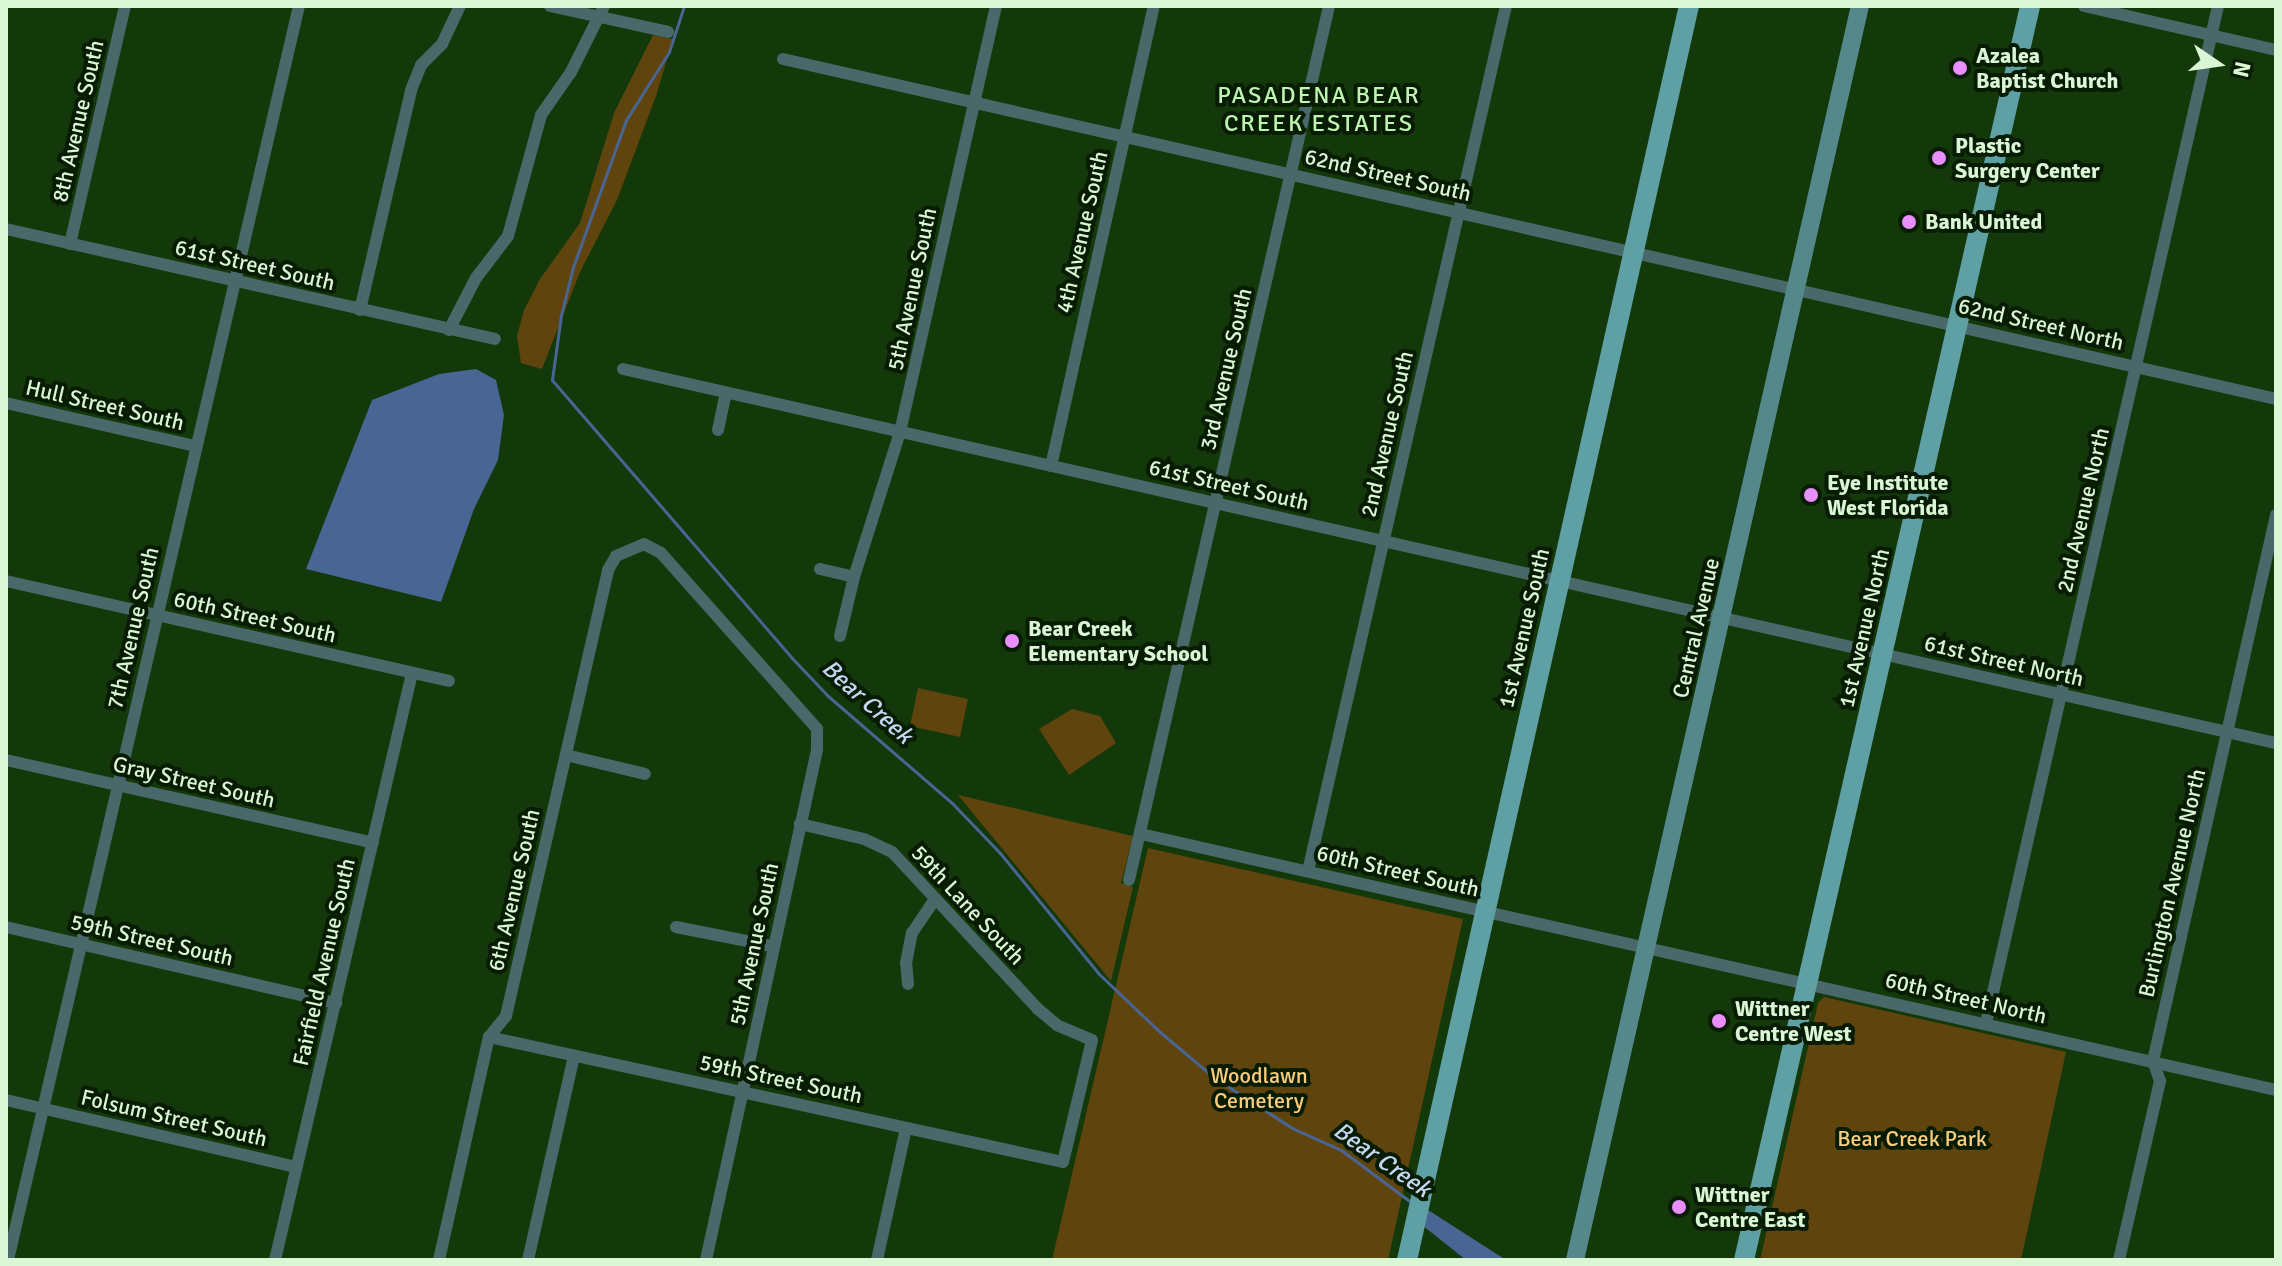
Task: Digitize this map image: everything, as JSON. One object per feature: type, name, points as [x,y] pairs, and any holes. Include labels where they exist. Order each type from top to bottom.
[{"type":"main road","name":"1st Avenue South","points":[[1407,1260],[1689,6]]},
{"type":"main road","name":"Central Avenue","points":[[1575,1260],[1860,6]]},
{"type":"main road","name":"1st Avenue North","points":[[1744,1260],[2030,6]]},
{"type":"street","name":"8th Avenue South","points":[[70,244],[125,6]]},
{"type":"street","name":"7th Avenue South","points":[[8,1260],[299,6]]},
{"type":"street","points":[[360,310],[411,90],[421,65],[442,44],[460,6]]},
{"type":"street","points":[[550,6],[602,12],[668,32]]},
{"type":"street","name":"5th Avenue South","points":[[840,636],[854,577],[900,432],[996,6]]},
{"type":"street","name":"4th Avenue South","points":[[1051,466],[1154,6]]},
{"type":"street","name":"3rd Avenue South","points":[[1129,880],[1329,6]]},
{"type":"street","name":"2nd Avenue South","points":[[1308,871],[1506,6]]},
{"type":"street","points":[[2084,6],[2276,50]]},
{"type":"street","name":"2nd Avenue North","points":[[1986,1023],[2218,6]]},
{"type":"street","points":[[449,330],[476,278],[508,236],[541,115],[571,72],[602,12]]},
{"type":"street","name":"62nd Street South","points":[[783,59],[1797,288]]},
{"type":"street","name":"61st Street South","points":[[6,229],[495,339]]},
{"type":"street","name":"62nd Street North","points":[[1797,288],[2276,399]]},
{"type":"street","name":"61st Street South","points":[[623,369],[1723,618]]},
{"type":"street","points":[[718,430],[726,393]]},
{"type":"street","name":"Hull Street South","points":[[6,403],[195,446]]},
{"type":"street","name":"Burlington Avenue North","points":[[2119,1260],[2160,1081],[2153,1061],[2276,515]]},
{"type":"street","name":"5th Avenue South","points":[[644,544],[661,553],[817,729],[817,750],[706,1260]]},
{"type":"street","name":"6th Avenue South","points":[[439,1260],[489,1037],[506,1016],[608,570],[616,556],[644,544]]},
{"type":"street","points":[[820,569],[854,577]]},
{"type":"street","name":"60th Street South","points":[[6,581],[449,681]]},
{"type":"street","name":"61st Street North","points":[[1723,618],[2276,743]]},
{"type":"street","name":"Fairfield Avenue South","points":[[275,1260],[412,673]]},
{"type":"street","points":[[566,755],[645,774]]},
{"type":"street","name":"Gray Street South","points":[[6,760],[373,843]]},
{"type":"street","name":"59th Lane South","points":[[800,824],[864,839],[892,852],[1038,1009],[1057,1025],[1092,1040],[1063,1162]]},
{"type":"street","name":"60th Street South","points":[[1141,834],[1648,946]]},
{"type":"street","points":[[908,984],[906,963],[912,933],[935,899]]},
{"type":"street","name":"59th Street South","points":[[6,927],[336,1003]]},
{"type":"street","points":[[676,927],[772,946]]},
{"type":"street","name":"60th Street North","points":[[1648,946],[2276,1090]]},
{"type":"street","name":"59th Street South","points":[[489,1037],[1063,1162]]},
{"type":"street","points":[[528,1260],[574,1056]]},
{"type":"street","name":"Folsum Street South","points":[[6,1100],[296,1167]]},
{"type":"street","points":[[877,1260],[906,1128]]},
{"type":"green space","points":[[653,35],[673,39],[656,96],[617,200],[580,272],[542,369],[521,363],[517,336],[524,310],[540,279],[580,223],[614,113]]},
{"type":"green space","points":[[918,688],[968,699],[960,737],[910,726]]},
{"type":"green space","points":[[1072,709],[1100,716],[1116,743],[1069,775],[1039,729]]},
{"type":"green space","points":[[958,795],[1133,836],[1121,883],[1133,887],[1111,981]]},
{"type":"green space","name":"Woodlawn Cemetery","points":[[1148,848],[1463,919],[1388,1260],[1052,1260]]},
{"type":"green space","name":"Bear Creek Park","points":[[1824,997],[2066,1052],[2021,1260],[1760,1260],[1818,1003]]},
{"type":"water","points":[[476,369],[496,380],[504,415],[498,460],[474,509],[441,602],[306,569],[372,400],[439,374]]},
{"type":"water","points":[[1425,1208],[1506,1260],[1466,1260],[1422,1225]]},
{"type":"waterway","name":"Bear Creek","points":[[684,6],[669,52],[626,120],[573,267],[561,315],[552,380],[792,658],[828,696],[952,803],[1000,853],[1099,974],[1212,1076],[1292,1128],[1341,1150],[1412,1203]]},
{"type":"place","name":"Azalea Baptist Church","points":[[1960,68]]},
{"type":"place","name":"Plastic Surgery Center","points":[[1939,158]]},
{"type":"place","name":"Bank United","points":[[1909,222]]},
{"type":"place","name":"Eye Institute West Florida","points":[[1811,495]]},
{"type":"place","name":"Bear Creek Elementary School","points":[[1012,641]]},
{"type":"place","name":"Wittner Centre West","points":[[1719,1021]]},
{"type":"place","name":"Wittner Centre East","points":[[1679,1207]]},
{"type":"district","name":"PASADENA BEAR CREEK ESTATES","points":[[1319,110]]}]
